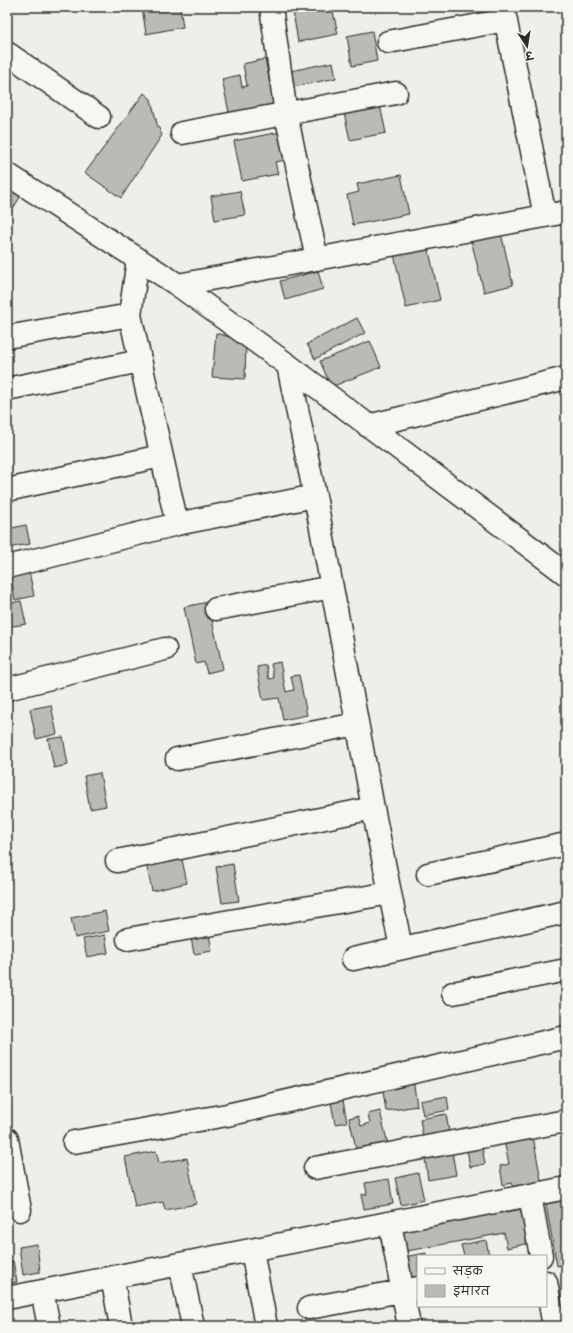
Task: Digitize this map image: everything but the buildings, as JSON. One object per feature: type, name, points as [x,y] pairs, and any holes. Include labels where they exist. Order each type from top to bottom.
[{"type":"street","points":[[271,7],[286,114],[317,259]]},
{"type":"street","points":[[178,285],[556,214],[505,14],[388,42]]},
{"type":"street","points":[[7,53],[100,117]]},
{"type":"street","points":[[182,133],[396,93]]},
{"type":"street","points":[[7,174],[178,285],[288,365],[566,574]]},
{"type":"street","points":[[138,259],[130,315],[177,524]]},
{"type":"street","points":[[7,337],[130,315]]},
{"type":"street","points":[[7,389],[140,361]]},
{"type":"street","points":[[288,365],[315,496],[357,724],[401,948]]},
{"type":"street","points":[[368,426],[566,378]]},
{"type":"street","points":[[7,490],[161,456]]},
{"type":"street","points":[[7,567],[177,524],[315,496]]},
{"type":"street","points":[[216,610],[332,587]]},
{"type":"street","points":[[7,688],[165,649]]},
{"type":"street","points":[[177,759],[357,724]]},
{"type":"street","points":[[116,861],[373,808]]},
{"type":"street","points":[[428,874],[566,844]]},
{"type":"street","points":[[128,939],[390,893]]},
{"type":"street","points":[[353,959],[566,912]]},
{"type":"street","points":[[453,993],[566,970]]},
{"type":"street","points":[[74,1142],[227,1115],[566,1037]]},
{"type":"street","points":[[315,1168],[566,1121]]},
{"type":"street","points":[[7,1140],[20,1210]]},
{"type":"street","points":[[7,1298],[566,1188]]},
{"type":"street","points":[[530,1196],[541,1255]]},
{"type":"street","points":[[390,1223],[410,1290],[409,1326]]},
{"type":"street","points":[[252,1250],[266,1326]]},
{"type":"street","points":[[180,1264],[193,1326]]},
{"type":"street","points":[[112,1277],[121,1326]]},
{"type":"street","points":[[547,1288],[554,1326]]},
{"type":"street","points":[[309,1308],[410,1290]]},
{"type":"street","points":[[42,1291],[49,1326]]}]
